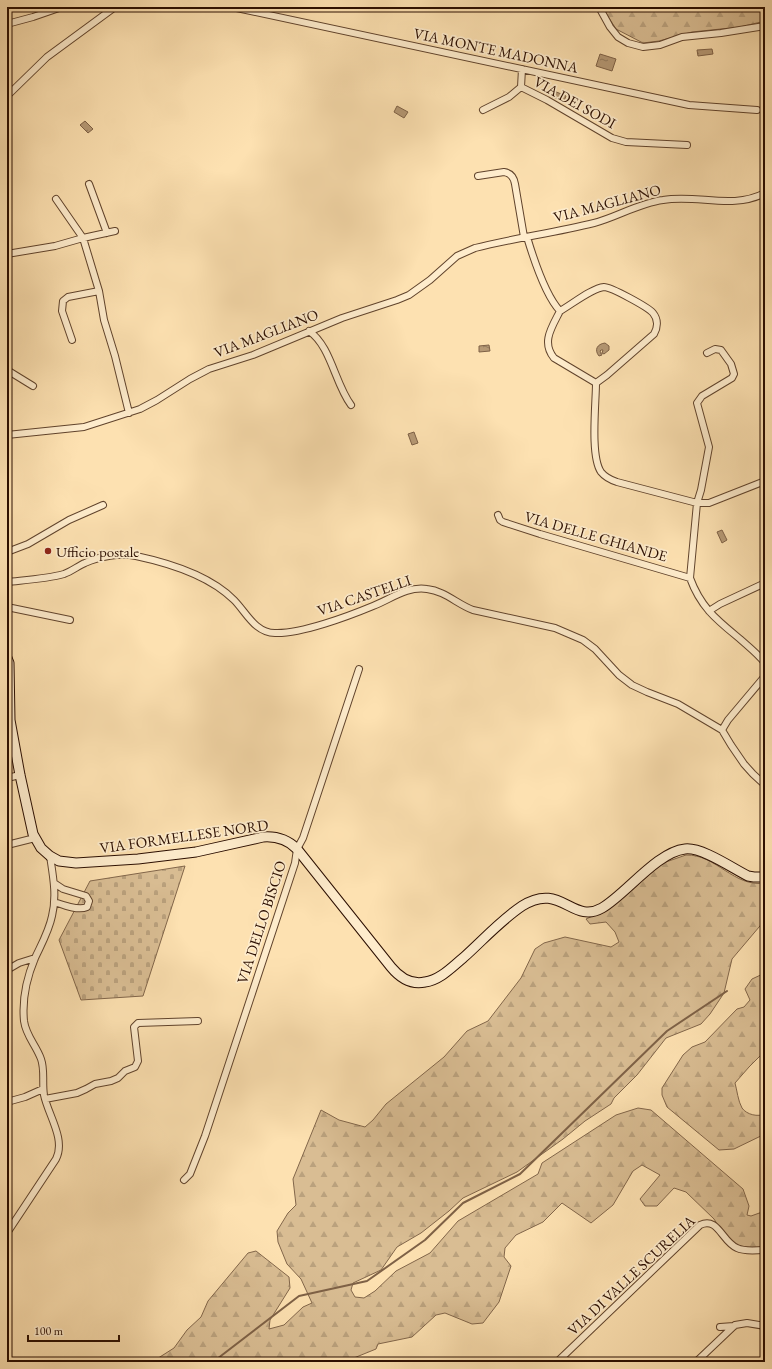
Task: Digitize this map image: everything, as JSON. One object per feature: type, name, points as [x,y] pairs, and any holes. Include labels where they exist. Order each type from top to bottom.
[{"type":"street","points":[[7,24],[62,7]]},
{"type":"street","points":[[7,96],[48,57],[115,7]]},
{"type":"street","name":"VIA MONTE MADONNA","points":[[232,7],[689,104],[757,110]]},
{"type":"street","points":[[599,7],[610,27],[618,37],[628,43],[643,47],[657,46],[682,37],[765,26]]},
{"type":"street","name":"VIA DEI SODI","points":[[483,110],[508,97],[521,87],[522,69]]},
{"type":"street","name":"VIA DEI SODI","points":[[521,87],[547,100],[612,138],[626,142],[688,145]]},
{"type":"street","points":[[478,176],[504,172],[512,176],[515,184],[525,237],[542,280],[554,304],[560,311]]},
{"type":"street","points":[[89,184],[107,233]]},
{"type":"street","name":"VIA MAGLIANO","points":[[7,435],[84,427],[129,413],[151,404],[184,382],[205,371],[259,352],[357,312],[398,300],[414,292],[466,251],[601,221],[650,202],[685,199],[735,202],[752,198],[765,192]]},
{"type":"street","points":[[56,199],[83,238],[99,291],[104,320],[115,356],[129,413]]},
{"type":"street","points":[[7,254],[55,246],[115,231]]},
{"type":"street","points":[[607,287],[650,310],[656,317],[657,327],[654,334],[608,375],[596,383],[554,358],[550,352],[548,343],[549,334],[560,311],[595,290],[607,287]]},
{"type":"street","points":[[72,340],[62,310],[63,301],[68,297],[99,291]]},
{"type":"street","points":[[309,332],[317,338],[321,344],[342,390],[351,405]]},
{"type":"street","points":[[707,353],[715,349],[721,350],[731,364],[734,374],[732,378],[702,396],[698,403],[709,447],[697,503],[690,578],[697,594],[709,611],[755,651],[765,663]]},
{"type":"street","points":[[7,370],[33,386]]},
{"type":"street","points":[[596,383],[595,450],[597,463],[603,474],[609,479],[697,503],[709,503],[765,481]]},
{"type":"street","points":[[7,552],[28,544],[69,520],[103,505]]},
{"type":"street","name":"VIA DELLE GHIANDE","points":[[498,515],[500,520],[504,522],[540,534],[690,578]]},
{"type":"street","name":"VIA CASTELLI","points":[[7,582],[59,575],[104,557],[135,556],[179,569],[207,580],[231,597],[260,628],[267,632],[275,633],[291,632],[325,623],[367,608],[404,592],[420,589],[431,590],[448,595],[463,606],[473,610],[555,628],[581,638],[592,646],[619,675],[632,685],[678,704],[722,730],[744,764],[765,784]]},
{"type":"street","points":[[709,611],[720,604],[765,583]]},
{"type":"street","points":[[7,607],[70,620]]},
{"type":"street","points":[[7,658],[9,663],[9,720],[20,775],[31,827],[41,848],[50,856],[54,883],[54,902],[51,922],[35,958],[27,983],[24,1018],[28,1036],[42,1063],[45,1100],[59,1146],[58,1155],[7,1233]]},
{"type":"street","name":"VIA DELLO BISCIO","points":[[184,1180],[190,1174],[204,1136],[295,863],[297,849],[303,838],[359,669]]},
{"type":"street","points":[[722,730],[728,720],[765,676]]},
{"type":"street","points":[[7,778],[20,775]]},
{"type":"street","name":"VIA FORMELLESE NORD","points":[[50,856],[59,861],[76,863],[138,859],[196,852],[269,836],[283,839],[290,842],[297,849],[391,967],[405,979],[417,983],[428,982],[441,976],[511,915],[532,901],[542,898],[550,898],[583,912],[596,911],[607,904],[665,856],[678,850],[694,849],[748,876],[765,878]]},
{"type":"street","points":[[7,845],[35,838]]},
{"type":"street","points":[[54,883],[63,889],[86,896],[89,901],[87,907],[83,908],[54,902]]},
{"type":"street","points":[[7,970],[19,963],[35,958]]},
{"type":"street","points":[[45,1100],[81,1091],[95,1084],[114,1080],[125,1071],[135,1067],[138,1061],[134,1027],[138,1023],[198,1021]]},
{"type":"street","points":[[7,1102],[25,1097],[43,1089]]},
{"type":"street","name":"VIA DI VALLE SCURELIA","points":[[557,1362],[702,1224],[713,1224],[727,1241],[736,1248],[744,1250],[765,1250]]},
{"type":"street","points":[[720,1327],[734,1326],[747,1322],[765,1326]]},
{"type":"street","points":[[696,1362],[734,1326]]},
{"type":"green space","points":[[602,7],[765,7],[765,21],[740,27],[692,32],[659,41],[643,43],[616,29]]},
{"type":"green space","points":[[686,855],[697,856],[707,860],[744,881],[765,883],[765,920],[732,959],[724,993],[710,1014],[701,1024],[666,1038],[637,1075],[614,1098],[611,1104],[585,1121],[517,1172],[463,1198],[421,1233],[397,1247],[381,1270],[353,1283],[351,1290],[355,1297],[364,1298],[375,1291],[396,1271],[430,1253],[458,1221],[538,1174],[542,1163],[616,1115],[638,1108],[651,1110],[743,1189],[749,1206],[747,1215],[751,1216],[765,1211],[765,1249],[742,1248],[731,1243],[714,1219],[686,1192],[674,1188],[657,1206],[645,1206],[640,1199],[660,1175],[642,1165],[633,1171],[613,1205],[591,1223],[562,1203],[543,1222],[516,1235],[505,1248],[504,1257],[511,1266],[499,1302],[483,1323],[472,1324],[445,1313],[436,1315],[412,1337],[378,1344],[376,1349],[344,1362],[152,1362],[174,1348],[187,1330],[201,1317],[208,1301],[248,1253],[256,1251],[289,1277],[290,1288],[270,1320],[269,1329],[284,1325],[303,1307],[312,1303],[301,1279],[287,1264],[278,1242],[277,1231],[288,1213],[296,1205],[293,1179],[321,1110],[339,1120],[365,1127],[386,1104],[444,1057],[467,1031],[488,1021],[521,978],[535,949],[544,943],[565,937],[611,947],[619,942],[615,932],[606,922],[590,924],[586,919],[609,909],[663,863]]},
{"type":"green space","points":[[185,866],[143,996],[81,1000],[59,940],[90,881]]},
{"type":"green space","points":[[765,973],[765,1051],[735,1083],[742,1108],[753,1115],[765,1114],[765,1134],[734,1149],[719,1150],[667,1107],[662,1095],[662,1088],[683,1055],[692,1047],[705,1042],[737,1009],[744,1007],[750,1000],[745,989],[752,979]]},
{"type":"water","points":[[712,49],[713,54],[698,56],[697,50]]},
{"type":"water","points":[[600,54],[616,59],[612,71],[596,66]]},
{"type":"water","points":[[554,91],[566,96],[564,101],[552,97]]},
{"type":"water","points":[[397,106],[408,112],[404,118],[394,112]]},
{"type":"water","points":[[85,121],[93,129],[88,133],[80,125]]},
{"type":"water","points":[[605,343],[609,346],[609,350],[604,354],[602,353],[603,350],[601,350],[602,355],[599,356],[597,354],[597,348]]},
{"type":"water","points":[[489,345],[490,351],[479,352],[479,346]]},
{"type":"water","points":[[414,432],[418,443],[412,445],[408,434]]},
{"type":"water","points":[[722,530],[727,540],[722,543],[717,532]]},
{"type":"waterway","points":[[213,1362],[299,1296],[367,1281],[425,1240],[463,1203],[520,1174],[667,1031],[727,991]]},
{"type":"place","name":"Ufficio postale","points":[[48,551]]}]
